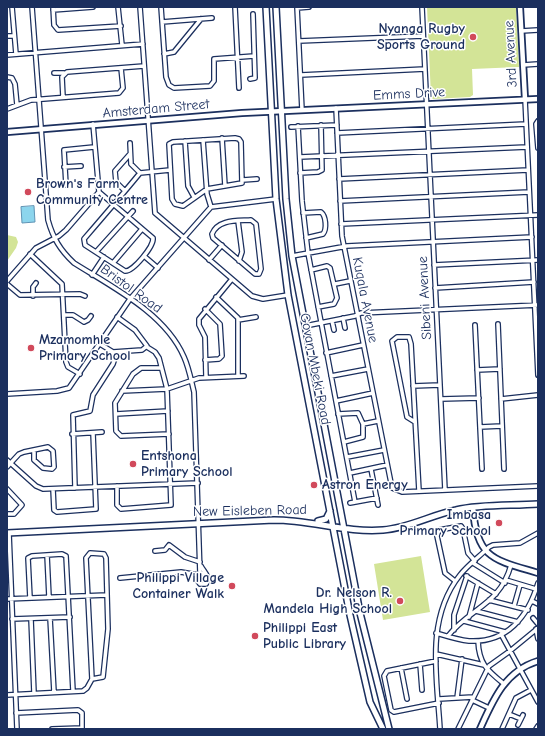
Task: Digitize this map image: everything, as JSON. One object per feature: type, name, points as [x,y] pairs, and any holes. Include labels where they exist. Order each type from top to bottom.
[{"type":"main road","name":"Govan Mbeki Road","points":[[266,7],[276,199],[288,295],[364,678],[372,705],[383,729]]},
{"type":"main road","name":"Govan Mbeki Road","points":[[276,7],[286,199],[292,256],[364,631],[389,729]]},
{"type":"main road","name":"New Eisleben Road","points":[[8,533],[274,520],[309,522],[360,530],[382,530],[399,528],[456,510],[538,504]]},
{"type":"main road","points":[[309,522],[324,520],[330,511]]},
{"type":"main road","points":[[347,546],[350,534],[360,530]]},
{"type":"street","points":[[12,7],[16,54]]},
{"type":"street","name":"Bristol Road","points":[[32,7],[48,220],[54,239],[66,256],[130,299],[156,319],[183,356],[191,380],[194,392],[198,483],[199,574]]},
{"type":"street","points":[[93,7],[53,8],[54,25],[58,30],[121,26]]},
{"type":"street","points":[[118,7],[122,46]]},
{"type":"street","points":[[140,7],[155,213],[209,260],[257,298],[264,299],[288,295]]},
{"type":"street","points":[[161,7],[166,77],[169,85],[174,88],[210,86],[214,81],[214,59],[237,56],[254,56]]},
{"type":"street","points":[[235,7],[239,88]]},
{"type":"street","points":[[302,110],[297,7],[309,7]]},
{"type":"street","name":"Sibeni Avenue","points":[[422,7],[445,490]]},
{"type":"street","name":"3rd Avenue","points":[[520,7],[525,99]]},
{"type":"street","points":[[250,78],[255,78],[253,14]]},
{"type":"street","points":[[7,19],[13,18]]},
{"type":"street","points":[[162,22],[212,18]]},
{"type":"street","points":[[164,54],[174,52],[202,19]]},
{"type":"street","points":[[521,31],[538,30]]},
{"type":"street","points":[[7,36],[14,36]]},
{"type":"street","points":[[299,41],[423,36]]},
{"type":"street","points":[[7,55],[143,44]]},
{"type":"street","points":[[523,64],[538,64]]},
{"type":"street","points":[[54,73],[144,66]]},
{"type":"street","points":[[7,109],[40,99],[118,93],[123,88],[121,68]]},
{"type":"street","points":[[301,75],[425,69]]},
{"type":"street","points":[[63,97],[62,77],[64,73]]},
{"type":"street","points":[[7,77],[12,78],[15,82],[17,105]]},
{"type":"street","points":[[525,99],[532,260],[537,325],[538,374]]},
{"type":"street","name":"Emms Drive","points":[[282,111],[538,99]]},
{"type":"street","name":"Kuqala Avenue","points":[[336,108],[341,224],[344,247],[387,466],[391,484],[396,491],[419,491]]},
{"type":"street","name":"Amsterdam Street","points":[[7,132],[93,124],[282,111]]},
{"type":"street","points":[[538,121],[536,124],[538,148]]},
{"type":"street","points":[[7,281],[39,245],[54,239],[66,230],[98,192],[93,124]]},
{"type":"street","points":[[337,133],[526,124]]},
{"type":"street","points":[[300,173],[320,171],[322,168],[321,125]]},
{"type":"street","points":[[291,127],[337,125]]},
{"type":"street","points":[[298,126],[302,213],[308,253],[320,323],[356,502]]},
{"type":"street","points":[[222,138],[225,186]]},
{"type":"street","points":[[243,180],[240,140],[235,138],[222,138],[173,142],[169,145],[172,199],[175,204],[183,206],[207,189],[239,184],[243,180],[257,179]]},
{"type":"street","points":[[203,140],[207,189],[211,207]]},
{"type":"street","points":[[185,141],[188,186],[194,197]]},
{"type":"street","points":[[130,143],[131,164],[140,173]]},
{"type":"street","points":[[66,185],[64,150],[94,147]]},
{"type":"street","points":[[300,157],[527,147]]},
{"type":"street","points":[[125,191],[116,182],[115,171],[130,154]]},
{"type":"street","points":[[64,167],[81,166]]},
{"type":"street","points":[[98,192],[114,204],[153,238],[153,241],[144,256],[128,272],[84,245],[84,239],[114,204],[140,173],[170,170]]},
{"type":"street","points":[[339,179],[528,170]]},
{"type":"street","points":[[340,201],[529,192]]},
{"type":"street","points":[[7,394],[62,391],[73,385],[130,299],[211,207],[276,199]]},
{"type":"street","points":[[96,252],[133,211]]},
{"type":"street","points":[[302,213],[321,212],[325,216],[325,231],[323,234],[306,238]]},
{"type":"street","points":[[341,224],[538,215]]},
{"type":"street","points":[[251,220],[256,224],[261,271],[258,274],[255,274],[222,245],[213,238],[213,232],[218,225],[251,220]]},
{"type":"street","points":[[238,221],[242,252],[240,260]]},
{"type":"street","points":[[113,263],[142,228]]},
{"type":"street","points":[[292,256],[344,247],[532,238]]},
{"type":"street","points":[[209,260],[222,245]]},
{"type":"street","points":[[30,254],[61,283],[67,364],[80,374]]},
{"type":"street","points":[[144,256],[158,268]]},
{"type":"street","points":[[92,274],[104,257]]},
{"type":"street","points":[[434,265],[538,260]]},
{"type":"street","points":[[311,270],[327,266],[330,268],[338,298],[336,303],[318,307]]},
{"type":"street","points":[[206,377],[205,337],[199,321],[205,309],[232,279]]},
{"type":"street","points":[[335,284],[350,281]]},
{"type":"street","points":[[435,288],[534,282]]},
{"type":"street","points":[[33,296],[36,283]]},
{"type":"street","points":[[7,284],[20,295],[33,296],[80,294],[85,296]]},
{"type":"street","points":[[216,297],[231,310],[238,320],[238,376]]},
{"type":"street","points":[[305,326],[332,321],[361,313],[536,305]]},
{"type":"street","points":[[231,310],[236,306]]},
{"type":"street","points":[[205,309],[220,324],[222,356],[219,359],[206,360]]},
{"type":"street","points":[[64,315],[73,315],[84,322],[91,316]]},
{"type":"street","points":[[117,317],[136,330],[147,343],[147,347],[157,354],[167,389],[172,484],[171,505],[121,509],[117,506],[117,486]]},
{"type":"street","points":[[238,320],[256,317]]},
{"type":"street","points":[[343,318],[345,328]]},
{"type":"street","points":[[332,321],[334,330]]},
{"type":"street","points":[[498,324],[504,469]]},
{"type":"street","points":[[475,325],[482,469]]},
{"type":"street","points":[[415,422],[407,417],[402,401],[392,341],[395,338],[409,337],[411,342],[419,491],[538,486]]},
{"type":"street","points":[[100,344],[113,352],[142,350],[147,347]]},
{"type":"street","points":[[326,352],[363,345]]},
{"type":"street","points":[[238,347],[244,347]]},
{"type":"street","points":[[75,488],[72,434],[73,415],[90,411],[93,395],[114,364],[113,352]]},
{"type":"street","points":[[238,361],[245,361]]},
{"type":"street","points":[[161,368],[138,369],[122,391],[115,403],[116,431],[120,436],[169,434]]},
{"type":"street","points":[[331,376],[368,369]]},
{"type":"street","points":[[477,370],[500,369]]},
{"type":"street","points":[[122,391],[167,389],[191,380],[206,377],[244,376]]},
{"type":"street","points":[[413,386],[440,384]]},
{"type":"street","points":[[336,401],[373,393]]},
{"type":"street","points":[[501,398],[538,395]]},
{"type":"street","points":[[441,399],[479,398]]},
{"type":"street","points":[[116,414],[168,411]]},
{"type":"street","points":[[338,414],[357,412],[360,415],[363,424],[363,437],[344,442]]},
{"type":"street","points":[[363,424],[378,421]]},
{"type":"street","points":[[480,427],[502,426]]},
{"type":"street","points":[[72,434],[102,432]]},
{"type":"street","points":[[53,489],[54,510],[72,511],[96,509],[94,433]]},
{"type":"street","points":[[7,467],[19,454],[34,452],[38,448],[51,448],[54,466],[52,469],[43,468],[34,460],[34,452]]},
{"type":"street","points":[[347,457],[384,450]]},
{"type":"street","points":[[7,460],[40,488],[53,489],[198,483]]},
{"type":"street","points":[[350,473],[387,466]]},
{"type":"street","points":[[371,469],[378,505]]},
{"type":"street","points":[[7,489],[22,505],[14,514],[7,514]]},
{"type":"street","points":[[350,503],[377,498]]},
{"type":"street","points":[[473,508],[477,536],[486,550],[498,560],[538,573]]},
{"type":"street","points":[[456,581],[447,576],[444,572],[438,536],[439,530],[461,526],[468,553],[474,562],[506,582],[536,589]]},
{"type":"street","points":[[8,533],[9,599],[12,619],[17,729]]},
{"type":"street","points":[[440,729],[436,634],[443,604],[462,573],[486,550],[493,545],[520,543],[538,533]]},
{"type":"street","points":[[155,551],[165,550],[169,545],[185,557],[200,563],[208,581],[203,585],[197,582],[199,574]]},
{"type":"street","points":[[7,695],[84,690],[92,678],[86,558],[90,553],[105,555],[108,629],[105,673],[102,677],[92,678]]},
{"type":"street","points":[[30,598],[28,558],[32,556],[63,554],[67,557],[73,691]]},
{"type":"street","points":[[47,555],[48,597]]},
{"type":"street","points":[[448,636],[496,594],[506,582],[511,565]]},
{"type":"street","points":[[120,578],[181,572],[206,574]]},
{"type":"street","points":[[462,573],[496,594]]},
{"type":"street","points":[[454,630],[454,615],[467,576]]},
{"type":"street","points":[[469,618],[478,583]]},
{"type":"street","points":[[436,634],[462,640],[478,641],[503,633],[518,622],[528,610],[538,583]]},
{"type":"street","points":[[514,606],[520,585]]},
{"type":"street","points":[[9,599],[107,595]]},
{"type":"street","points":[[489,600],[528,610]]},
{"type":"street","points":[[532,601],[538,604]]},
{"type":"street","points":[[476,611],[518,622]]},
{"type":"street","points":[[12,619],[70,617]]},
{"type":"street","points":[[50,618],[54,692]]},
{"type":"street","points":[[533,618],[538,624]]},
{"type":"street","points":[[31,619],[34,693]]},
{"type":"street","points":[[464,621],[503,633]]},
{"type":"street","points":[[537,628],[538,639]]},
{"type":"street","points":[[458,729],[486,670],[492,662],[510,651],[537,628]]},
{"type":"street","points":[[503,633],[510,651],[538,702]]},
{"type":"street","points":[[478,641],[478,652],[486,670],[504,684]]},
{"type":"street","points":[[436,654],[484,665]]},
{"type":"street","points":[[457,698],[462,660]]},
{"type":"street","points":[[436,661],[387,671],[384,675],[392,711],[398,713],[439,701],[457,698],[473,698],[489,708]]},
{"type":"street","points":[[480,729],[489,708],[504,684],[520,669],[538,661]]},
{"type":"street","points":[[420,664],[422,690]]},
{"type":"street","points":[[401,668],[408,699]]},
{"type":"street","points":[[502,729],[516,698],[531,690]]},
{"type":"street","points":[[16,713],[78,710],[82,713],[82,728],[52,729]]},
{"type":"street","points":[[509,714],[521,719]]},
{"type":"street","points":[[518,725],[523,715]]},
{"type":"green space","name":"Nyanga Rugby Sports Ground","points":[[427,7],[516,7],[519,67],[472,69],[473,95],[470,97],[433,99],[431,97]]},
{"type":"green space","points":[[7,235],[16,237],[18,242],[16,248],[7,261]]},
{"type":"green space","points":[[421,556],[430,612],[383,620],[374,564]]},
{"type":"water","points":[[34,206],[35,222],[22,223],[21,207]]},
{"type":"place","name":"Nyanga Rugby Sports Ground","points":[[473,37]]},
{"type":"place","name":"Brown's Farm Community Centre","points":[[28,192]]},
{"type":"place","name":"Mzamomhle Primary School","points":[[31,348]]},
{"type":"place","name":"Entshona Primary School","points":[[133,464]]},
{"type":"place","name":"Astron Energy","points":[[314,485]]},
{"type":"place","name":"Imbasa Primary School","points":[[499,523]]},
{"type":"place","name":"Philippi Village Container Walk","points":[[232,586]]},
{"type":"place","name":"Dr. Nelson R. Mandela High School","points":[[400,601]]},
{"type":"place","name":"Philippi East Public Library","points":[[255,636]]}]
